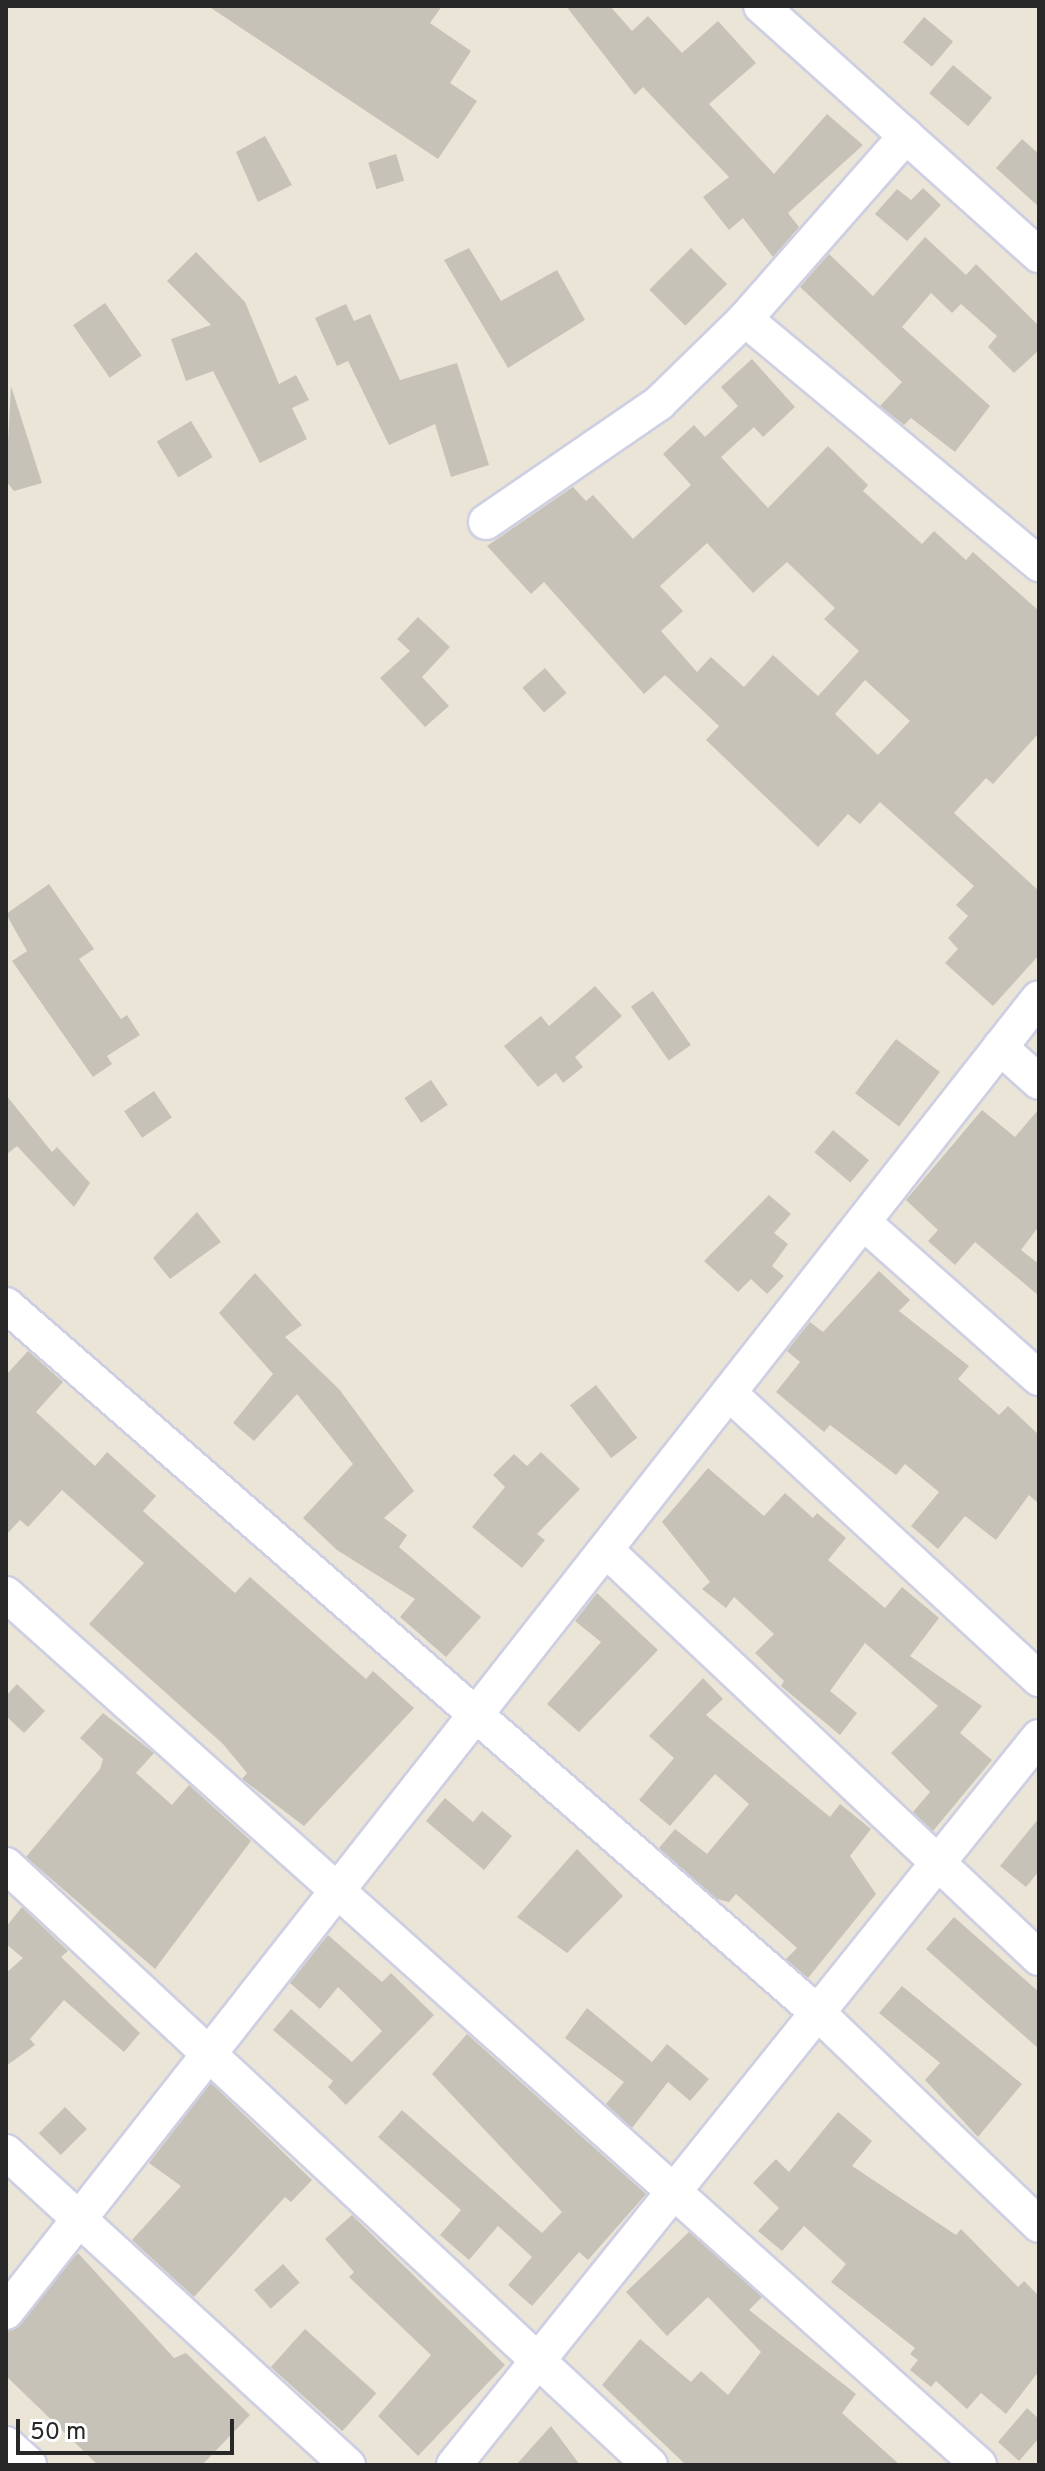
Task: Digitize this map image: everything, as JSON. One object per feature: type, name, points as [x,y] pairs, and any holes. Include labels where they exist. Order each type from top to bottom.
[{"type":"street","points":[[761,6],[1039,255]]},
{"type":"street","points":[[486,522],[659,403],[745,319],[906,136]]},
{"type":"street","points":[[745,319],[1039,564]]},
{"type":"street","points":[[6,2312],[1039,998]]},
{"type":"street","points":[[1000,1047],[1039,1082]]},
{"type":"street","points":[[863,1222],[1039,1378]]},
{"type":"street","points":[[6,1305],[818,2013],[1039,2225]]},
{"type":"street","points":[[729,1393],[1039,1679]]},
{"type":"street","points":[[606,1550],[1039,1958]]},
{"type":"street","points":[[6,1594],[341,1888],[979,2465]]},
{"type":"street","points":[[454,2465],[1039,1737]]},
{"type":"street","points":[[6,1865],[208,2057],[650,2465]]},
{"type":"street","points":[[6,2152],[82,2218],[348,2465]]},
{"type":"street","points":[[6,2444],[29,2465]]},
{"type":"building","points":[[208,6],[442,6],[430,23],[471,51],[450,83],[477,101],[438,159]]},
{"type":"building","points":[[566,6],[610,6],[632,31],[648,16],[682,53],[718,21],[756,63],[709,104],[774,174],[827,114],[863,145],[788,213],[799,227],[773,257],[743,218],[729,230],[703,197],[729,177],[643,87],[635,95]]},
{"type":"building","points":[[924,17],[953,41],[932,67],[903,42]]},
{"type":"building","points":[[953,65],[992,98],[968,126],[929,93]]},
{"type":"building","points":[[265,136],[292,185],[258,202],[236,152]]},
{"type":"building","points":[[1022,139],[1039,154],[1039,207],[996,168]]},
{"type":"building","points":[[396,154],[404,181],[376,189],[368,162]]},
{"type":"building","points":[[923,188],[941,205],[907,241],[875,214],[897,189],[911,200]]},
{"type":"building","points":[[925,237],[966,275],[976,264],[1039,326],[1039,350],[1014,373],[988,347],[997,336],[961,304],[952,313],[931,293],[902,327],[990,406],[955,452],[911,418],[904,425],[880,406],[902,382],[800,287],[829,254],[873,296]]},
{"type":"building","points":[[469,248],[501,301],[557,270],[585,320],[508,368],[444,260]]},
{"type":"building","points":[[691,248],[727,284],[685,326],[649,290]]},
{"type":"building","points":[[196,252],[245,302],[279,384],[296,375],[309,400],[292,408],[307,439],[260,463],[213,371],[186,381],[171,339],[211,325],[167,281]]},
{"type":"building","points":[[105,303],[142,355],[110,378],[73,325]]},
{"type":"building","points":[[346,304],[354,321],[370,314],[400,380],[457,363],[489,465],[451,477],[435,424],[389,445],[348,361],[337,366],[315,318]]},
{"type":"building","points":[[752,359],[795,407],[763,437],[754,427],[721,457],[768,508],[828,446],[868,485],[863,491],[922,544],[934,531],[966,560],[973,552],[1039,611],[1039,733],[993,784],[986,778],[954,813],[1039,891],[1039,955],[993,1006],[945,963],[958,949],[948,938],[968,916],[956,905],[974,886],[880,802],[860,824],[848,814],[818,847],[706,740],[719,726],[665,675],[644,694],[544,582],[531,594],[487,546],[573,487],[586,501],[593,495],[633,539],[691,485],[663,454],[694,425],[705,437],[738,406],[721,387]],"holes":[[[707,543],[753,593],[787,562],[835,608],[824,619],[859,651],[818,696],[773,655],[744,687],[711,657],[697,672],[661,631],[683,611],[660,586]],[[865,680],[910,721],[878,755],[835,714]]]},
{"type":"building","points":[[11,386],[42,483],[14,491],[6,481]]},
{"type":"building","points":[[191,421],[213,457],[178,478],[157,442]]},
{"type":"building","points":[[418,617],[450,647],[422,677],[449,706],[425,727],[380,678],[410,651],[397,639]]},
{"type":"building","points":[[545,668],[567,693],[544,713],[522,688]]},
{"type":"building","points":[[49,884],[94,949],[79,959],[121,1019],[127,1015],[140,1035],[107,1056],[112,1064],[93,1077],[12,961],[27,951],[6,914]]},
{"type":"building","points":[[595,986],[622,1016],[575,1057],[583,1067],[563,1083],[556,1073],[538,1087],[504,1046],[541,1016],[549,1026]]},
{"type":"building","points":[[653,991],[691,1045],[669,1061],[631,1006]]},
{"type":"building","points":[[896,1039],[940,1072],[899,1126],[855,1093]]},
{"type":"building","points":[[431,1080],[448,1105],[421,1123],[404,1098]]},
{"type":"building","points":[[154,1091],[172,1118],[142,1138],[124,1111]]},
{"type":"building","points":[[6,1095],[52,1152],[57,1147],[90,1183],[74,1207],[17,1146],[6,1155]]},
{"type":"building","points":[[1039,1109],[1039,1226],[1021,1250],[1039,1264],[1039,1296],[975,1242],[955,1265],[928,1241],[938,1230],[906,1200],[982,1110],[1015,1137]]},
{"type":"building","points":[[833,1130],[869,1160],[850,1182],[814,1152]]},
{"type":"building","points":[[769,1195],[791,1214],[774,1233],[788,1244],[772,1266],[784,1276],[767,1294],[751,1279],[738,1292],[704,1261]]},
{"type":"building","points":[[197,1212],[221,1242],[170,1279],[153,1258]]},
{"type":"building","points":[[879,1271],[910,1300],[899,1311],[969,1366],[958,1379],[999,1415],[1008,1406],[1039,1435],[1039,1504],[1029,1495],[996,1540],[965,1516],[938,1549],[911,1526],[939,1492],[905,1464],[896,1475],[830,1425],[824,1432],[776,1392],[800,1362],[787,1351],[810,1322],[823,1332]]},
{"type":"building","points":[[255,1273],[302,1325],[285,1337],[339,1389],[414,1491],[384,1518],[407,1535],[399,1547],[481,1617],[446,1657],[400,1617],[415,1599],[337,1550],[303,1518],[353,1464],[297,1394],[254,1441],[233,1423],[273,1374],[219,1313]]},
{"type":"building","points":[[28,1351],[63,1382],[36,1412],[95,1466],[107,1452],[156,1496],[143,1511],[235,1593],[250,1577],[366,1679],[373,1671],[414,1708],[304,1826],[242,1779],[247,1773],[223,1744],[89,1624],[144,1563],[62,1490],[28,1527],[20,1520],[6,1535],[6,1375]]},
{"type":"building","points":[[596,1385],[637,1438],[611,1458],[570,1405]]},
{"type":"building","points":[[541,1452],[580,1489],[537,1534],[545,1540],[522,1568],[472,1527],[505,1487],[493,1475],[514,1454],[527,1466]]},
{"type":"building","points":[[708,1468],[764,1516],[785,1493],[813,1518],[817,1513],[846,1538],[828,1560],[885,1608],[902,1587],[939,1618],[910,1656],[982,1706],[960,1733],[992,1760],[933,1831],[913,1812],[930,1792],[891,1753],[938,1706],[865,1643],[830,1691],[857,1713],[840,1735],[781,1686],[784,1681],[755,1653],[774,1634],[734,1597],[726,1608],[702,1589],[710,1582],[662,1522]]},
{"type":"building","points":[[597,1593],[658,1650],[579,1732],[547,1704],[601,1642],[575,1621]]},
{"type":"building","points":[[703,1678],[723,1699],[706,1715],[830,1817],[840,1804],[871,1829],[850,1856],[876,1894],[808,1978],[786,1959],[797,1948],[736,1894],[729,1902],[717,1899],[659,1848],[675,1829],[707,1854],[749,1804],[715,1774],[670,1826],[639,1800],[674,1758],[649,1736]]},
{"type":"building","points":[[17,1684],[45,1711],[24,1733],[6,1716],[6,1696]]},
{"type":"building","points":[[103,1713],[154,1753],[136,1773],[172,1805],[189,1785],[251,1841],[155,1969],[26,1857],[100,1769],[103,1759],[80,1738]]},
{"type":"building","points":[[445,1798],[473,1822],[482,1811],[512,1836],[484,1870],[426,1821]]},
{"type":"building","points":[[1039,1818],[1039,1871],[1026,1887],[1000,1866]]},
{"type":"building","points":[[577,1849],[623,1896],[567,1953],[517,1917]]},
{"type":"building","points":[[22,1907],[68,1951],[61,1957],[140,2033],[124,2052],[64,2000],[30,2039],[35,2045],[6,2066],[6,1973],[23,1958],[6,1944],[6,1927]]},
{"type":"building","points":[[954,1917],[1039,1992],[1039,2049],[926,1949]]},
{"type":"building","points":[[328,1935],[382,1982],[391,1973],[434,2015],[346,2105],[328,2087],[333,2081],[273,2030],[291,2009],[352,2062],[382,2031],[338,1987],[320,2009],[290,1983]]},
{"type":"building","points":[[902,1986],[1022,2084],[978,2137],[925,2080],[940,2063],[879,2013]]},
{"type":"building","points":[[587,2008],[652,2062],[667,2044],[709,2079],[690,2101],[668,2082],[632,2128],[606,2104],[624,2082],[565,2038]]},
{"type":"building","points":[[467,2034],[646,2194],[588,2260],[579,2252],[532,2306],[508,2285],[532,2257],[498,2226],[469,2260],[440,2235],[461,2210],[378,2137],[402,2110],[542,2233],[562,2212],[432,2074]]},
{"type":"building","points":[[211,2083],[312,2180],[291,2202],[285,2197],[194,2297],[132,2240],[181,2186],[149,2163]]},
{"type":"building","points":[[65,2107],[87,2129],[61,2155],[39,2133]]},
{"type":"building","points":[[838,2112],[872,2141],[852,2166],[956,2235],[961,2229],[1018,2287],[1024,2281],[1039,2296],[1039,2371],[1006,2414],[981,2393],[967,2409],[936,2381],[931,2387],[910,2370],[918,2360],[910,2354],[915,2348],[831,2282],[846,2264],[804,2226],[782,2251],[758,2231],[779,2208],[753,2183],[776,2159],[789,2172]]},
{"type":"building","points":[[352,2215],[505,2365],[418,2456],[378,2416],[431,2355],[349,2277],[354,2272],[325,2239]]},
{"type":"building","points":[[689,2232],[762,2297],[749,2310],[856,2394],[842,2413],[900,2465],[686,2465],[602,2385],[640,2339],[691,2382],[701,2371],[728,2395],[761,2352],[708,2297],[667,2336],[626,2292]]},
{"type":"building","points":[[78,2253],[174,2358],[186,2353],[250,2415],[202,2465],[98,2465],[6,2376],[6,2334]]},
{"type":"building","points":[[283,2264],[300,2283],[271,2309],[254,2290]]},
{"type":"building","points":[[305,2329],[376,2393],[342,2431],[271,2367]]},
{"type":"building","points":[[1027,2408],[1039,2419],[1039,2438],[1019,2461],[998,2442]]},
{"type":"building","points":[[551,2426],[580,2465],[516,2465]]}]
